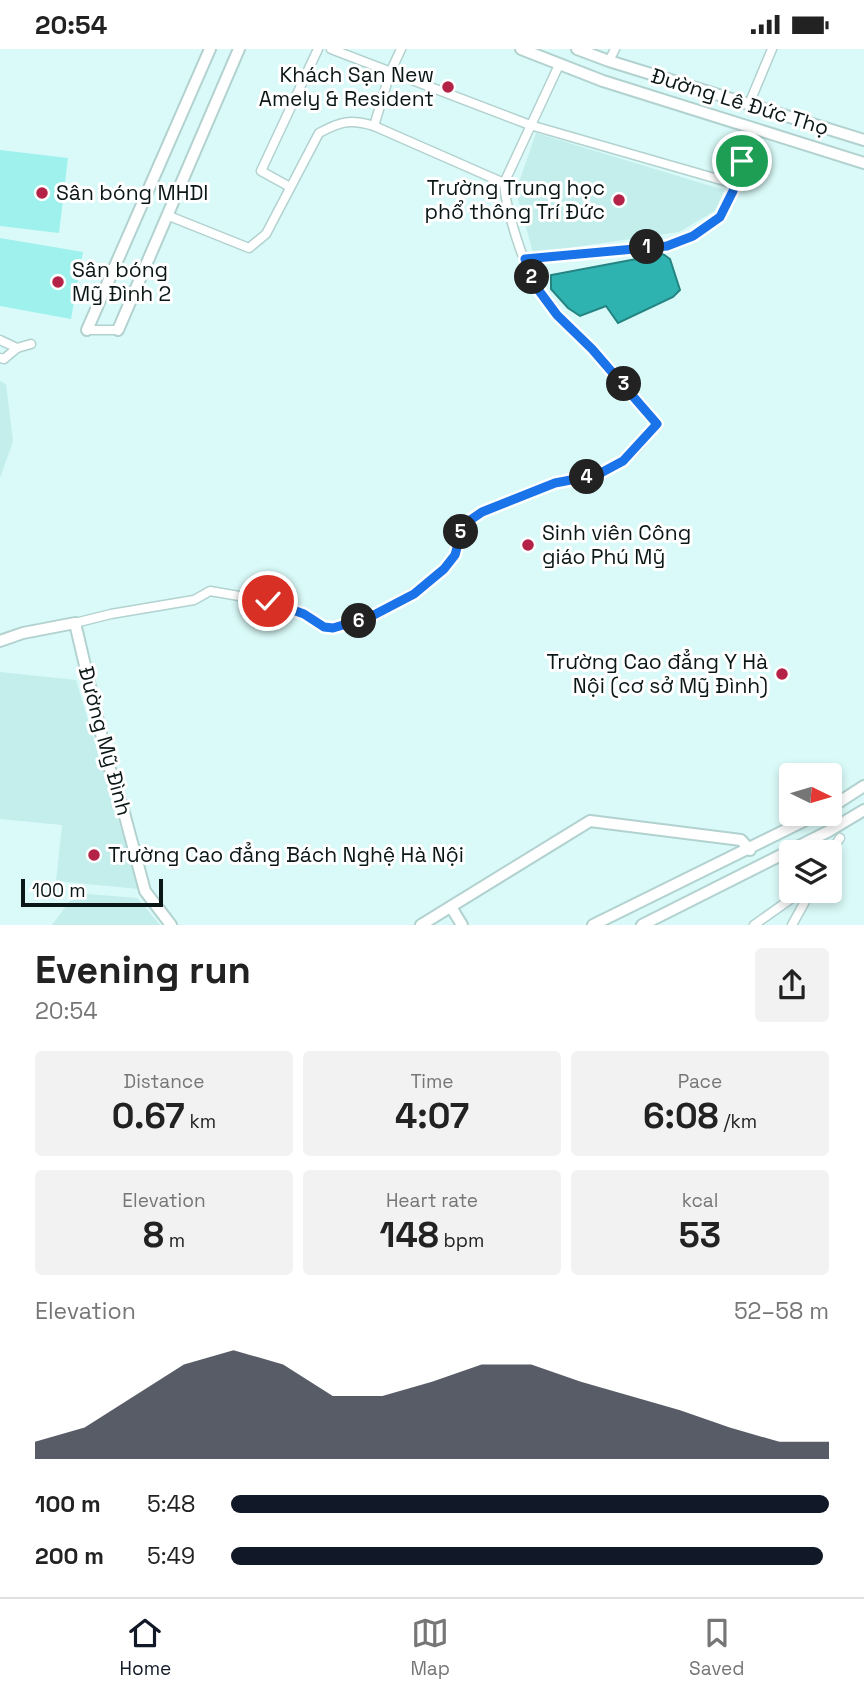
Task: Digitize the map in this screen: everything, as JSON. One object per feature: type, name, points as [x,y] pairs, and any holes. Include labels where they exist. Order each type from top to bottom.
[{"type":"main road","points":[[87,330],[210,49]]},
{"type":"main road","points":[[118,330],[239,49]]},
{"type":"main road","name":"Đường Lê Đức Thọ","points":[[521,49],[559,65],[864,163]]},
{"type":"main road","name":"Đường Lê Đức Thọ","points":[[577,49],[864,140]]},
{"type":"main road","points":[[0,641],[23,633],[75,623]]},
{"type":"main road","name":"Đường Mỹ Đình","points":[[75,623],[108,763],[145,891],[171,925]]},
{"type":"main road","points":[[842,800],[864,786]]},
{"type":"main road","points":[[642,925],[830,831],[864,810]]},
{"type":"main road","points":[[421,925],[590,821],[741,840],[750,850]]},
{"type":"main road","points":[[593,925],[795,826]]},
{"type":"main road","points":[[452,907],[462,925]]},
{"type":"street","points":[[290,187],[261,171],[318,49]]},
{"type":"street","points":[[331,49],[530,125],[735,184]]},
{"type":"street","points":[[374,127],[390,73],[401,49]]},
{"type":"street","points":[[610,61],[615,49]]},
{"type":"street","points":[[749,104],[772,49]]},
{"type":"street","points":[[75,623],[194,600],[211,590],[268,601],[304,614],[324,627],[333,628],[370,617],[428,585],[455,555],[463,525],[482,512],[555,483],[597,475],[623,461],[657,424],[592,349],[557,315],[537,288],[505,199],[504,183],[559,65]]},
{"type":"street","points":[[169,216],[249,248],[266,234],[319,133],[334,124],[355,120],[504,183]]},
{"type":"street","points":[[525,259],[667,246],[693,236],[720,217],[754,129]]},
{"type":"street","points":[[87,330],[118,330]]},
{"type":"street","points":[[0,340],[17,348]]},
{"type":"street","points":[[0,358],[4,359],[17,348],[31,344]]},
{"type":"street","points":[[754,925],[794,903]]},
{"type":"street","points":[[792,925],[803,903]]},
{"type":"street","points":[[798,925],[805,903]]},
{"type":"shaded area","name":"Trường Trung học phổ thông Trí Đức","points":[[536,133],[724,190],[716,210],[679,232],[533,253],[516,191]]},
{"type":"shaded area","name":"Sân bóng MHDI","points":[[0,150],[68,158],[59,233],[0,226]]},
{"type":"shaded area","points":[[0,238],[83,252],[71,319],[0,306]]},
{"type":"shaded area","points":[[663,254],[670,259],[680,290],[673,297],[618,323],[606,306],[580,316],[568,308],[551,289],[551,275]]},
{"type":"shaded area","points":[[0,381],[6,384],[13,441],[0,478]]},
{"type":"shaded area","points":[[0,672],[76,680],[139,889],[56,881],[62,825],[0,819]]},
{"type":"shaded area","points":[[76,893],[137,898],[160,925],[52,925]]},
{"type":"place","name":"Khách Sạn New Amely & Resident","points":[[448,87]]},
{"type":"place","name":"Sân bóng MHDI","points":[[42,193]]},
{"type":"place","name":"Trường Trung học phổ thông Trí Đức","points":[[619,200]]},
{"type":"place","name":"Sân bóng Mỹ Đình 2","points":[[58,282]]},
{"type":"place","name":"Sinh viên Công giáo Phú Mỹ","points":[[528,545]]},
{"type":"place","name":"Trường Cao đẳng Y Hà Nội (cơ sở Mỹ Đình)","points":[[782,674]]},
{"type":"place","name":"Trường Cao đẳng Bách Nghệ Hà Nội","points":[[94,855]]},
{"type":"route","points":[[268,601],[304,614],[324,627],[333,628],[370,617],[428,585],[455,555],[463,525],[482,512],[555,483],[597,475],[623,461],[657,424],[624,383],[557,315],[537,288],[525,259],[667,246],[693,236],[720,217],[733,191],[742,161]]}]
